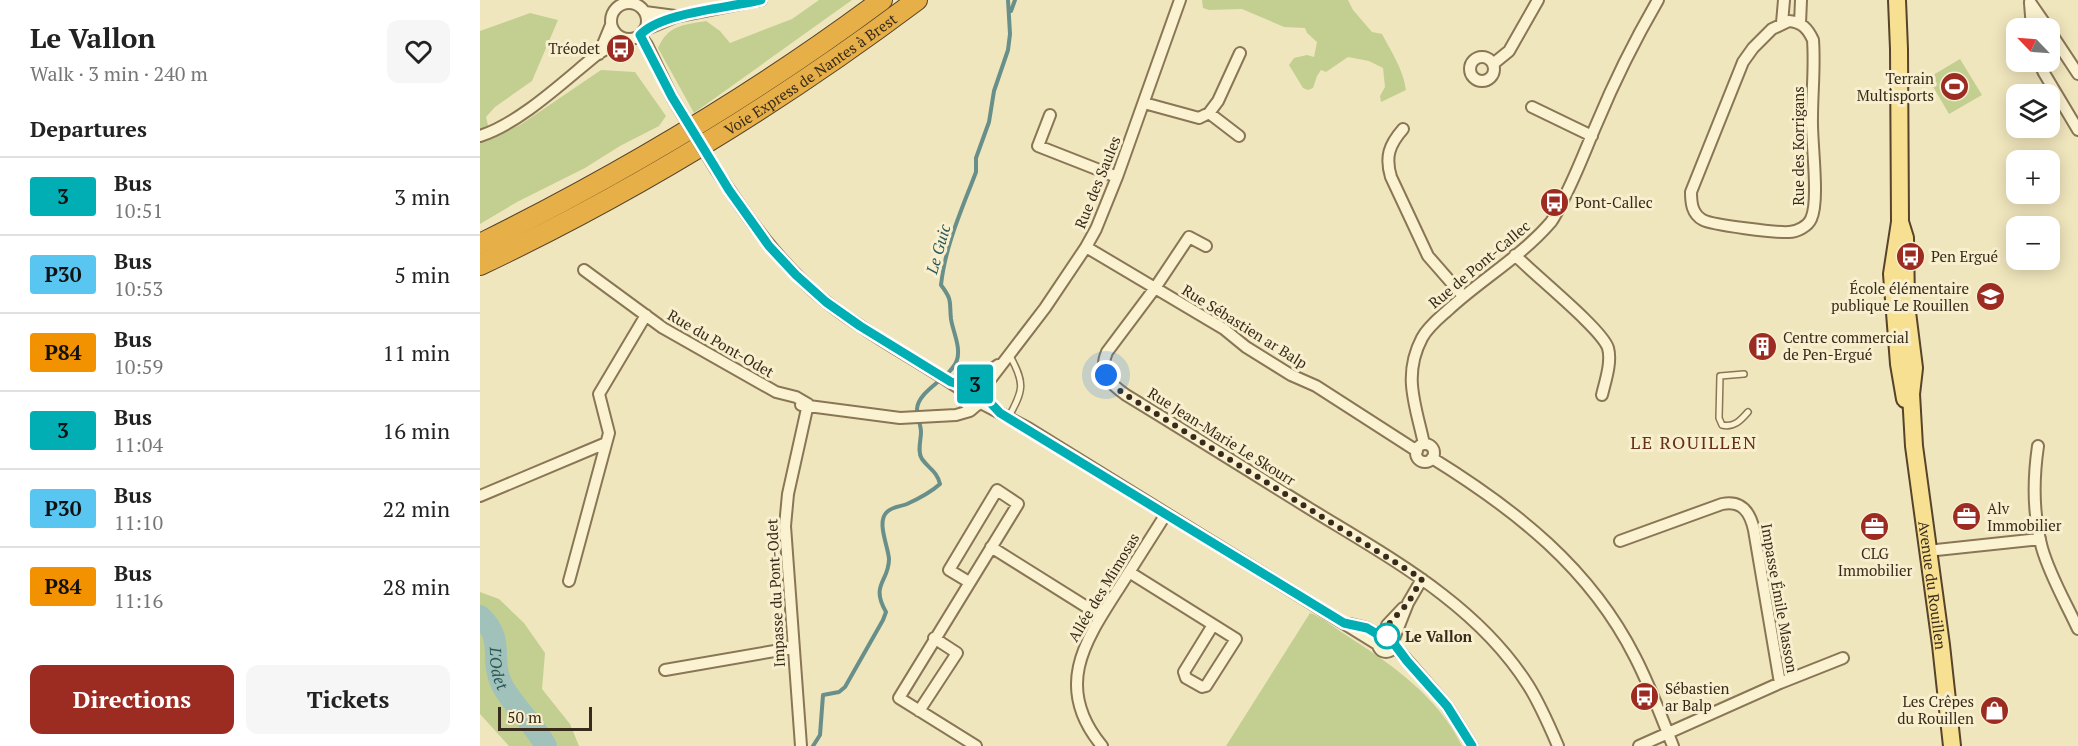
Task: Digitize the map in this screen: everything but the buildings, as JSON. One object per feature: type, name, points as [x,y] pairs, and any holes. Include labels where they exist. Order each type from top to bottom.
[{"type":"highway","name":"Voie Express de Nantes à Brest","points":[[480,244],[589,188],[733,103],[804,57],[882,0]]},
{"type":"highway","name":"Voie Express de Nantes à Brest","points":[[480,265],[542,236],[749,117],[917,0]]},
{"type":"main road","name":"Avenue du Rouillen","points":[[1897,0],[1900,222],[1895,240],[1892,274],[1899,364],[1903,393],[1912,423],[1923,502],[1927,551],[1941,645],[1952,746]]},
{"type":"main road","name":"Avenue du Rouillen","points":[[1899,48],[1908,0]]},
{"type":"street","points":[[611,25],[621,38],[629,39],[675,16],[730,8],[761,0]]},
{"type":"street","name":"Rue des Saules","points":[[981,398],[1086,247],[1104,212],[1180,0]]},
{"type":"street","points":[[1493,64],[1509,51],[1538,0]]},
{"type":"street","name":"Rue de Pont-Callec","points":[[1420,448],[1412,376],[1416,354],[1425,333],[1463,297],[1515,255],[1542,230],[1557,212],[1658,0]]},
{"type":"street","points":[[1784,0],[1782,23],[1794,21],[1800,24],[1801,0]]},
{"type":"street","points":[[2029,1],[2031,18]]},
{"type":"street","points":[[2029,1],[2041,18]]},
{"type":"street","points":[[599,54],[611,25],[611,15],[618,3],[626,2],[675,16]]},
{"type":"street","points":[[639,5],[647,21],[642,33],[672,97],[717,171],[769,246],[809,288],[860,326],[966,391],[970,406],[981,398]]},
{"type":"street","name":"Rue des Korrigans","points":[[1782,23],[1772,29],[1748,55],[1737,75],[1718,122],[1691,192],[1692,208],[1704,221],[1789,232],[1804,227],[1811,220],[1815,207],[1812,119],[1814,50],[1810,33],[1800,24]]},
{"type":"street","points":[[480,136],[500,128],[565,82],[621,38]]},
{"type":"street","points":[[2060,47],[2078,74]]},
{"type":"street","points":[[1144,104],[1198,118],[1209,113],[1218,101],[1240,53]]},
{"type":"street","points":[[2043,72],[2078,130]]},
{"type":"street","points":[[1532,107],[1592,136]]},
{"type":"street","points":[[1209,113],[1239,136]]},
{"type":"street","points":[[1050,116],[1038,146],[1118,177]]},
{"type":"street","points":[[1403,129],[1390,148],[1388,166],[1391,177],[1428,256],[1463,297]]},
{"type":"street","name":"Rue Jean-Marie Le Skourr","points":[[1206,246],[1190,237],[1107,352],[1103,368],[1109,381],[1126,395],[1422,579],[1460,608],[1507,658],[1534,695],[1558,746]]},
{"type":"street","name":"Rue Sébastien ar Balp","points":[[1086,247],[1224,329],[1245,347],[1420,448],[1418,457],[1422,461],[1432,458],[1518,516],[1576,571],[1604,608],[1636,658],[1668,733]]},
{"type":"street","points":[[1515,255],[1583,318],[1605,343],[1608,348],[1608,358],[1602,395]]},
{"type":"street","name":"Rue du Pont-Odet","points":[[584,270],[698,349],[783,394],[794,405],[808,404],[887,417],[919,417],[964,413],[981,398]]},
{"type":"street","name":"Rue du Pont-Odet","points":[[569,581],[609,433],[600,394],[646,315]]},
{"type":"street","name":"Rue des Saules","points":[[966,391],[1009,357]]},
{"type":"street","points":[[966,391],[975,384],[981,398],[1004,415],[1344,623],[1387,642],[1447,706],[1472,746]]},
{"type":"street","name":"Rue du Pont-Odet","points":[[936,415],[954,409],[966,391]]},
{"type":"street","name":"Impasse du Pont-Odet","points":[[801,746],[785,550],[786,507],[808,404]]},
{"type":"street","points":[[480,496],[606,443]]},
{"type":"street","points":[[2038,446],[2034,478],[2040,539],[2047,561],[2078,629]]},
{"type":"street","points":[[969,582],[950,570],[997,490],[1018,504],[898,698],[976,746]]},
{"type":"street","name":"Impasse Émile Masson","points":[[1620,541],[1722,504],[1735,503],[1745,508],[1750,514],[1754,530],[1780,683]]},
{"type":"street","name":"Allée des Mimosas","points":[[1099,745],[1082,711],[1077,680],[1081,652],[1101,616],[1166,514]]},
{"type":"street","points":[[1927,551],[2040,539]]},
{"type":"street","points":[[991,547],[1101,616]]},
{"type":"street","points":[[1129,572],[1236,639],[1206,686],[1202,687],[1186,678],[1184,672],[1213,625]]},
{"type":"street","points":[[1387,642],[1422,579]]},
{"type":"street","points":[[919,711],[957,653],[934,638]]},
{"type":"street","points":[[665,670],[792,648]]},
{"type":"street","points":[[1639,746],[1780,683],[1843,658]]},
{"type":"street","points":[[1668,733],[1673,746]]},
{"type":"lane","points":[[1004,415],[1021,390],[1022,378],[1009,357]]},
{"type":"lane","points":[[1744,374],[1720,376],[1719,418],[1722,425],[1728,426],[1740,421],[1748,412]]},
{"type":"green space","points":[[819,0],[852,0],[694,113],[658,48],[666,35],[677,27],[706,21],[720,31],[730,43],[792,19]]},
{"type":"green space","points":[[1202,0],[1348,0],[1353,10],[1372,32],[1382,34],[1400,68],[1406,90],[1381,102],[1380,96],[1385,87],[1383,68],[1369,61],[1348,57],[1326,72],[1321,70],[1313,88],[1308,90],[1303,88],[1289,65],[1294,58],[1307,55],[1314,57],[1317,42],[1305,28],[1284,27],[1242,9],[1209,10],[1203,8]]},
{"type":"green space","points":[[530,13],[558,20],[532,81],[495,107],[486,117],[491,137],[520,125],[601,70],[635,72],[666,116],[659,126],[480,224],[480,31]]},
{"type":"green space","name":"Terrain Multisports","points":[[1960,59],[1982,95],[1949,114],[1928,78]]},
{"type":"green space","points":[[480,592],[499,599],[524,623],[545,653],[542,689],[570,724],[579,746],[509,746],[480,714]]},
{"type":"green space","points":[[1310,613],[1363,646],[1412,683],[1440,711],[1462,746],[1226,746]]},
{"type":"waterway","name":"Le Guic","points":[[813,746],[820,735],[823,695],[839,692],[845,687],[886,612],[880,595],[889,559],[883,529],[884,517],[891,509],[916,500],[940,484],[935,473],[921,456],[919,449],[921,429],[917,409],[923,396],[948,373],[957,360],[958,350],[951,319],[950,301],[941,285],[943,270],[950,242],[976,172],[976,158],[989,122],[994,91],[1008,50],[1010,34],[1008,0]]},
{"type":"waterway","points":[[1011,11],[1015,0]]},
{"type":"waterway","name":"L'Odet","points":[[480,616],[493,633],[498,676],[502,685],[546,746]]},
{"type":"bus line","name":"3","points":[[761,0],[730,8],[675,16],[644,30],[640,35],[672,97],[717,171],[756,229],[782,260],[826,302],[879,338],[951,382],[967,386],[978,385],[983,389],[984,396],[1000,413],[1344,623],[1367,628],[1382,637],[1389,637],[1447,706],[1472,746]]},
{"type":"place","name":"Tréodet","points":[[621,48]]},
{"type":"place","name":"Terrain Multisports","points":[[1955,87]]},
{"type":"place","name":"Pont-Callec","points":[[1554,202]]},
{"type":"place","name":"Pen Ergué","points":[[1910,256]]},
{"type":"place","name":"École élémentaire publique Le Rouillen","points":[[1990,297]]},
{"type":"place","name":"Centre commercial de Pen-Ergué","points":[[1762,346]]},
{"type":"place","name":"Alv Immobilier","points":[[1966,517]]},
{"type":"place","name":"CLG Immobilier","points":[[1875,526]]},
{"type":"place","name":"Le Vallon","points":[[1387,636]]},
{"type":"place","name":"Sébastien ar Balp","points":[[1644,697]]},
{"type":"place","name":"Les Crêpes du Rouillen","points":[[1995,710]]},
{"type":"district","name":"LE ROUILLEN","points":[[1694,442]]},
{"type":"route","points":[[1106,375],[1109,381],[1126,395],[1422,579],[1408,603],[1385,629],[1384,636],[1387,636]]}]
